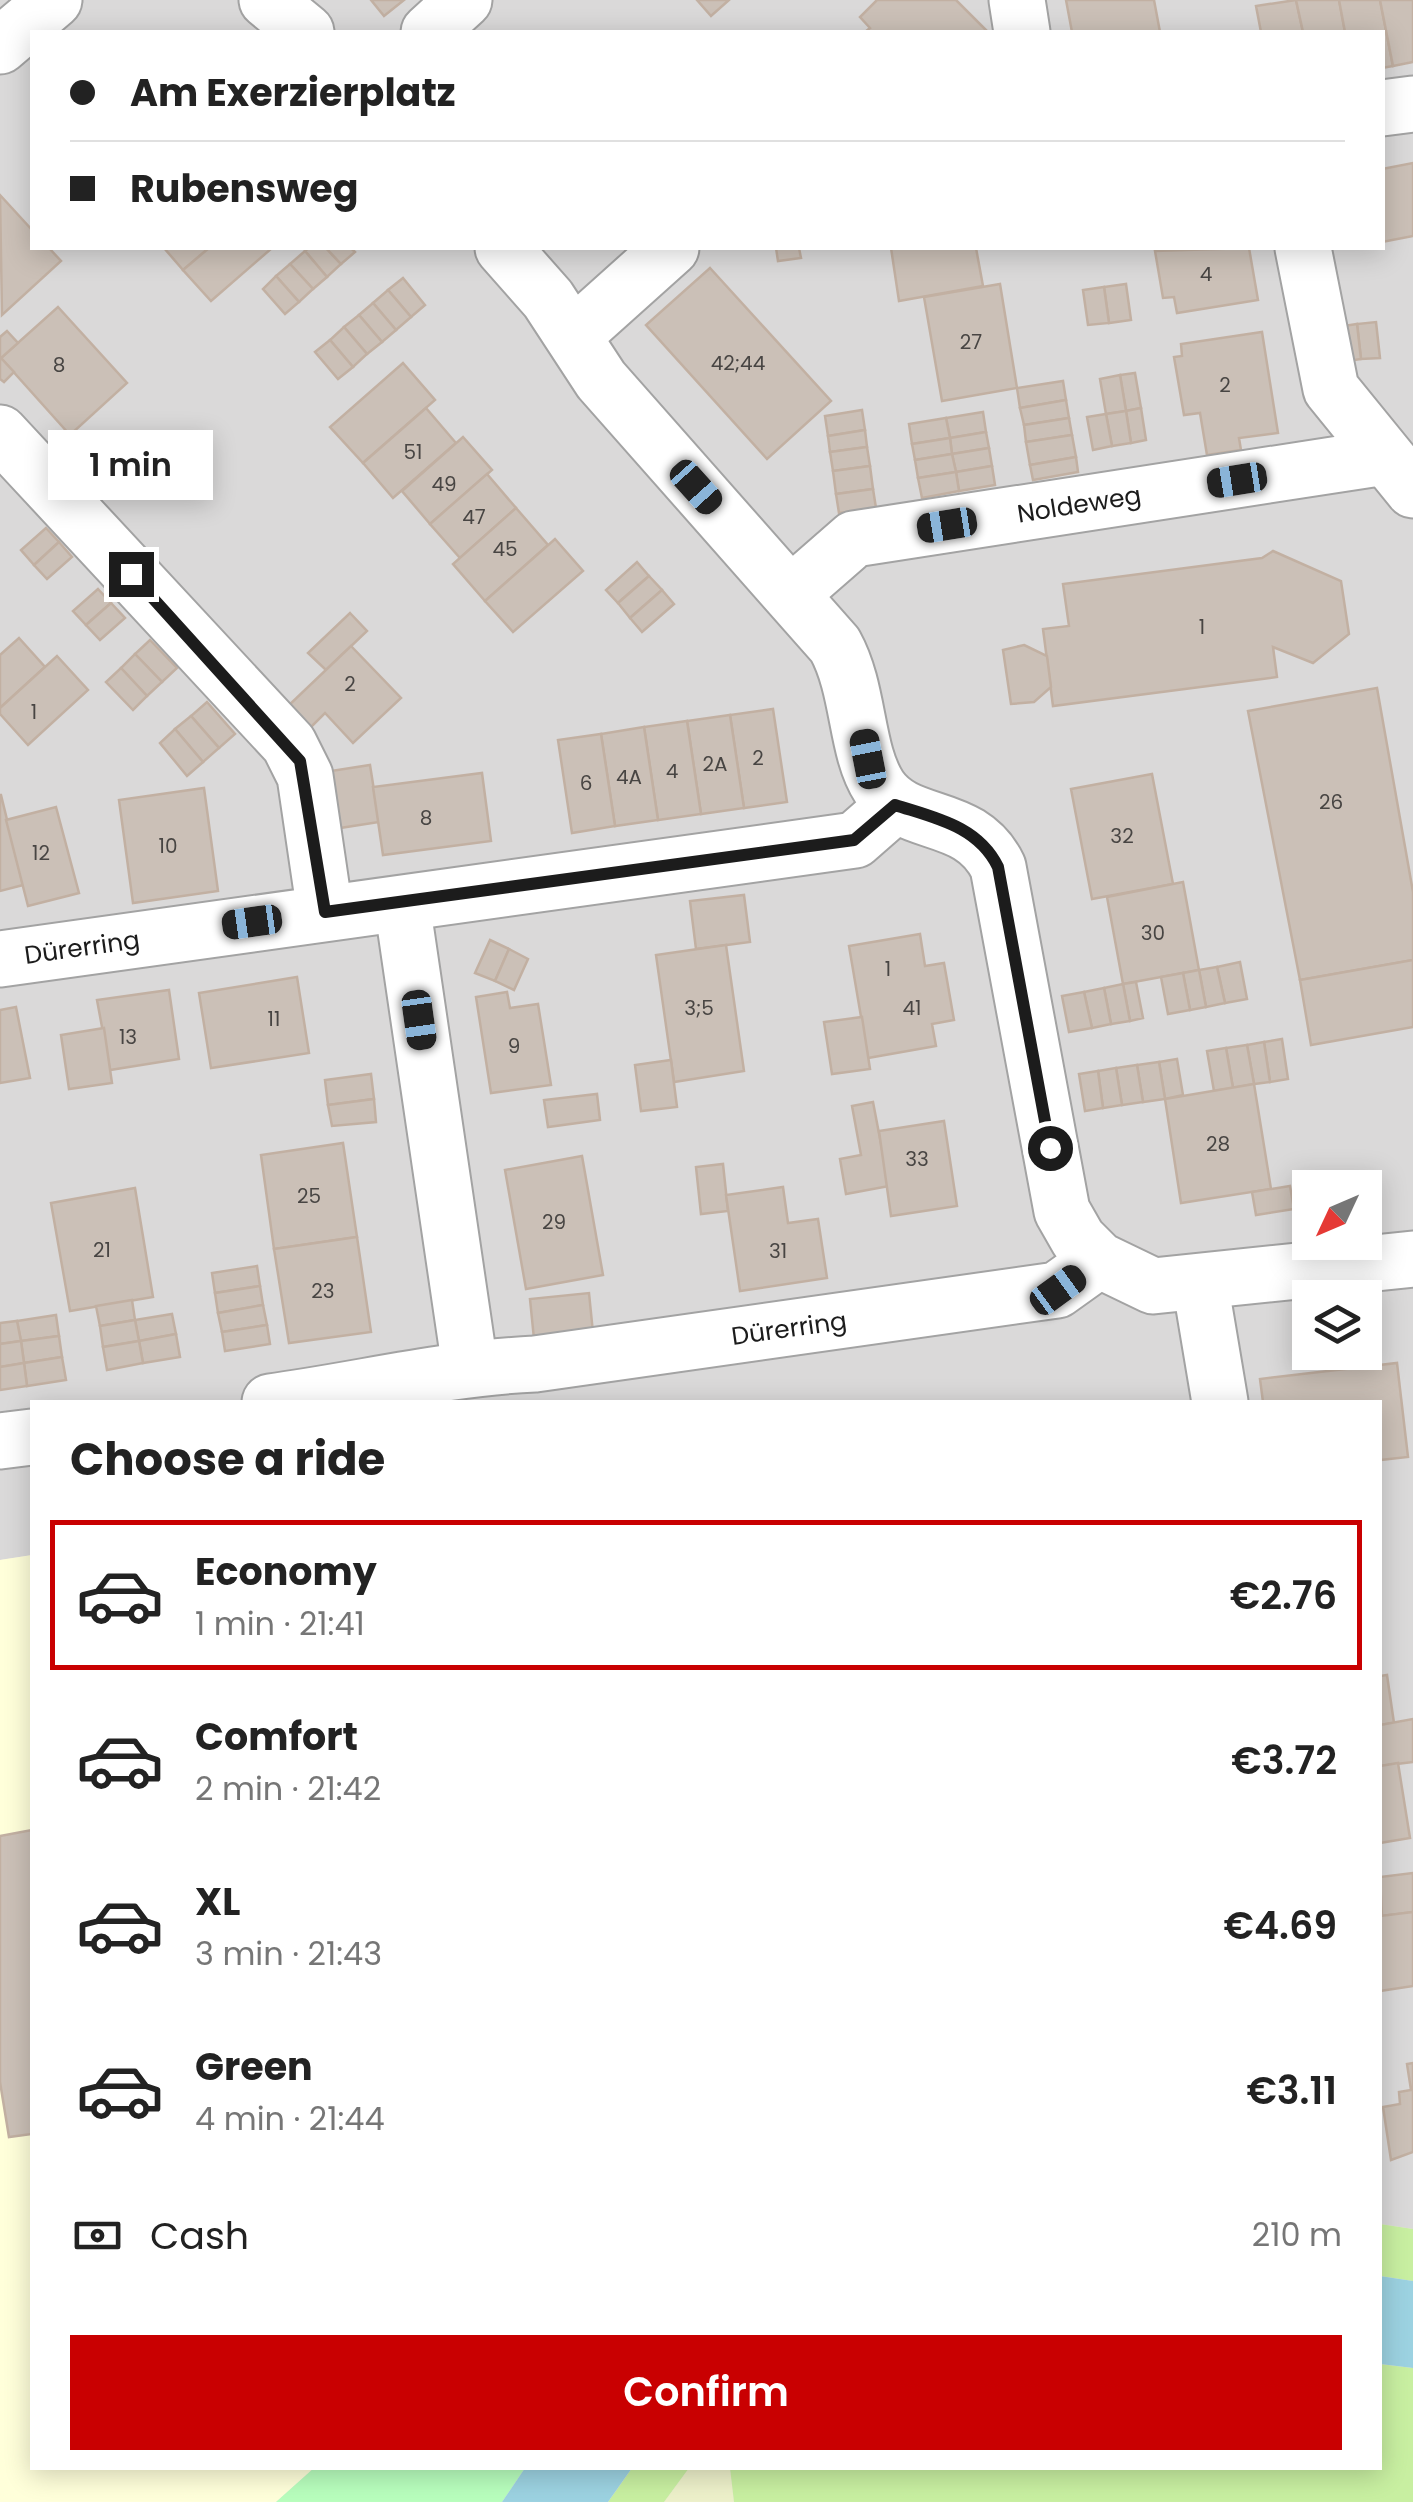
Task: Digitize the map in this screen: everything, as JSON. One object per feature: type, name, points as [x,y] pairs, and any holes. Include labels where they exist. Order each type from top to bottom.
[{"type":"street","points":[[0,46],[54,0]]},
{"type":"street","points":[[267,0],[304,30]]},
{"type":"street","points":[[431,30],[464,0]]},
{"type":"street","points":[[1017,0],[1022,30]]},
{"type":"street","points":[[1385,108],[1413,104]]},
{"type":"street","points":[[504,250],[574,336],[601,380],[835,645],[850,672],[868,759],[878,785],[895,805],[966,830],[990,851],[998,867],[1062,1211],[1078,1239],[1098,1260],[1153,1286],[1413,1260]]},
{"type":"street","points":[[574,336],[669,250]]},
{"type":"street","points":[[1303,250],[1331,389],[1399,474]]},
{"type":"street","points":[[0,433],[294,752],[305,776],[325,912]]},
{"type":"street","name":"Noldeweg","points":[[791,594],[854,539],[1399,474]]},
{"type":"street","name":"Dürerring","points":[[0,958],[854,840],[895,805]]},
{"type":"street","points":[[402,904],[470,1367]]},
{"type":"street","name":"Dürerring","points":[[285,1400],[401,1384],[470,1367],[535,1364],[1058,1290],[1098,1260]]},
{"type":"street","points":[[1200,1284],[1220,1400]]},
{"type":"street","points":[[0,1441],[30,1437]]},
{"type":"shaded area","points":[[0,0],[1413,0],[1413,2229],[1382,2224],[1382,1400],[30,1400],[30,1555],[0,1560]]},
{"type":"shaded area","points":[[30,1555],[30,2470],[312,2470],[276,2502],[0,2502],[0,1560]]},
{"type":"shaded area","points":[[688,2470],[730,2470],[734,2502],[664,2502]]},
{"type":"green space","points":[[1382,2224],[1413,2229],[1413,2281],[1382,2276]]},
{"type":"green space","points":[[1382,2364],[1413,2368],[1413,2502],[734,2502],[730,2470],[1382,2470]]},
{"type":"green space","points":[[312,2470],[524,2470],[502,2502],[276,2502]]},
{"type":"green space","points":[[631,2470],[688,2470],[664,2502],[608,2502]]},
{"type":"water","points":[[1382,2276],[1413,2281],[1413,2368],[1382,2364]]},
{"type":"water","points":[[524,2470],[631,2470],[608,2502],[502,2502]]},
{"type":"building","points":[[371,0],[404,0],[384,16]]},
{"type":"building","points":[[697,0],[729,0],[711,16]]},
{"type":"building","points":[[877,0],[956,0],[986,30],[868,30],[870,28],[860,17]]},
{"type":"building","points":[[1066,0],[1154,0],[1160,30],[1072,30]]},
{"type":"building","points":[[1296,0],[1303,30],[1261,30],[1256,6]]},
{"type":"building","points":[[1296,0],[1339,0],[1345,30],[1303,30]]},
{"type":"building","points":[[1339,0],[1380,0],[1393,66],[1385,67],[1385,30],[1345,30]]},
{"type":"building","points":[[1380,0],[1413,0],[1413,62],[1393,66]]},
{"type":"building","points":[[1413,163],[1413,236],[1385,241],[1385,168]]},
{"type":"building","points":[[0,195],[30,228],[30,250],[51,250],[61,261],[2,315]]},
{"type":"building","points":[[166,250],[207,250],[183,270]]},
{"type":"building","points":[[207,250],[270,250],[211,301],[183,270]]},
{"type":"building","points":[[328,250],[341,264],[327,277],[305,251]]},
{"type":"building","points":[[328,250],[355,252],[341,264]]},
{"type":"building","points":[[776,250],[799,250],[801,258],[778,261]]},
{"type":"building","points":[[891,250],[976,250],[983,286],[899,301]]},
{"type":"building","points":[[1249,250],[1258,300],[1177,313],[1174,297],[1163,298],[1155,251]]},
{"type":"building","points":[[305,251],[327,277],[313,289],[290,264]]},
{"type":"building","points":[[290,264],[313,289],[299,302],[276,276]]},
{"type":"building","points":[[710,268],[831,401],[767,459],[646,325]]},
{"type":"building","points":[[276,276],[299,302],[285,314],[263,289]]},
{"type":"building","points":[[403,278],[425,305],[411,317],[388,290]]},
{"type":"building","points":[[1000,284],[1017,388],[942,401],[924,297]]},
{"type":"building","points":[[1126,284],[1131,320],[1109,323],[1104,287]]},
{"type":"building","points":[[1104,287],[1109,323],[1088,325],[1083,290]]},
{"type":"building","points":[[388,290],[411,317],[396,330],[373,303]]},
{"type":"building","points":[[373,303],[396,330],[382,342],[359,315]]},
{"type":"building","points":[[58,307],[127,383],[70,435],[1,358]]},
{"type":"building","points":[[359,315],[382,342],[367,354],[344,327]]},
{"type":"building","points":[[1376,322],[1380,358],[1361,359],[1357,324]]},
{"type":"building","points":[[1357,324],[1361,359],[1341,362],[1337,327]]},
{"type":"building","points":[[344,327],[367,354],[353,367],[330,340]]},
{"type":"building","points":[[7,331],[18,343],[1,358],[14,372],[4,382],[0,379],[0,337]]},
{"type":"building","points":[[1262,332],[1278,433],[1239,438],[1241,450],[1207,455],[1200,413],[1184,415],[1174,357],[1182,356],[1181,344]]},
{"type":"building","points":[[330,340],[353,367],[338,379],[315,352]]},
{"type":"building","points":[[403,363],[435,400],[363,463],[330,427]]},
{"type":"building","points":[[1135,373],[1141,408],[1126,411],[1120,375]]},
{"type":"building","points":[[1120,375],[1126,411],[1106,414],[1100,379]]},
{"type":"building","points":[[1063,381],[1066,400],[1020,408],[1017,388]]},
{"type":"building","points":[[1066,400],[1069,418],[1024,425],[1020,408]]},
{"type":"building","points":[[426,408],[456,443],[393,498],[363,463]]},
{"type":"building","points":[[1141,408],[1146,440],[1131,443],[1126,411]]},
{"type":"building","points":[[862,410],[865,430],[828,436],[825,416]]},
{"type":"building","points":[[1126,411],[1131,443],[1112,446],[1106,414]]},
{"type":"building","points":[[983,412],[986,432],[950,438],[946,418]]},
{"type":"building","points":[[1106,414],[1112,446],[1093,450],[1087,417]]},
{"type":"building","points":[[946,418],[950,438],[912,444],[909,424]]},
{"type":"building","points":[[1069,418],[1072,435],[1026,442],[1024,425]]},
{"type":"building","points":[[865,430],[867,447],[830,452],[828,436]]},
{"type":"building","points":[[986,432],[989,448],[952,454],[950,438]]},
{"type":"building","points":[[1072,435],[1076,457],[1030,465],[1026,442]]},
{"type":"building","points":[[463,437],[492,470],[430,524],[402,491]]},
{"type":"building","points":[[950,438],[952,454],[915,460],[912,444]]},
{"type":"building","points":[[867,447],[870,466],[833,471],[830,452]]},
{"type":"building","points":[[989,448],[992,466],[956,472],[952,454]]},
{"type":"building","points":[[952,454],[956,472],[918,478],[915,460]]},
{"type":"building","points":[[1076,457],[1078,472],[1033,480],[1030,465]]},
{"type":"building","points":[[870,466],[873,489],[836,494],[833,471]]},
{"type":"building","points":[[992,466],[995,485],[959,491],[956,472]]},
{"type":"building","points":[[956,472],[959,491],[922,498],[918,478]]},
{"type":"building","points":[[487,474],[516,508],[460,558],[430,524]]},
{"type":"building","points":[[873,489],[876,508],[839,513],[836,494]]},
{"type":"building","points":[[516,508],[548,545],[485,601],[453,564]]},
{"type":"building","points":[[46,528],[59,542],[34,565],[21,550]]},
{"type":"building","points":[[555,539],[583,571],[513,632],[485,601]]},
{"type":"building","points":[[59,542],[72,557],[47,579],[34,565]]},
{"type":"building","points":[[1273,551],[1341,581],[1349,634],[1313,663],[1273,647],[1277,677],[1053,706],[1043,629],[1069,626],[1063,584],[1262,558]]},
{"type":"building","points":[[637,562],[649,576],[618,603],[606,590]]},
{"type":"building","points":[[649,576],[662,590],[630,618],[618,603]]},
{"type":"building","points":[[98,589],[111,603],[86,625],[73,611]]},
{"type":"building","points":[[662,590],[674,604],[642,632],[630,618]]},
{"type":"building","points":[[111,603],[125,618],[100,640],[86,625]]},
{"type":"building","points":[[350,613],[367,631],[326,670],[308,653]]},
{"type":"building","points":[[19,638],[45,667],[0,708],[0,655]]},
{"type":"building","points":[[150,640],[177,668],[162,682],[135,654]]},
{"type":"building","points":[[1024,645],[1047,656],[1051,687],[1034,702],[1011,704],[1003,650]]},
{"type":"building","points":[[351,646],[401,698],[353,743],[325,713],[309,729],[287,707]]},
{"type":"building","points":[[135,654],[162,682],[147,696],[121,668]]},
{"type":"building","points":[[57,656],[88,690],[28,745],[0,714],[0,708]]},
{"type":"building","points":[[121,668],[147,696],[133,710],[106,682]]},
{"type":"building","points":[[1377,688],[1413,892],[1413,960],[1300,980],[1248,711]]},
{"type":"building","points":[[207,702],[235,734],[219,748],[191,716]]},
{"type":"building","points":[[773,709],[787,802],[744,808],[730,715]]},
{"type":"building","points":[[730,715],[744,808],[701,814],[687,721]]},
{"type":"building","points":[[191,716],[219,748],[203,762],[175,729]]},
{"type":"building","points":[[687,721],[701,814],[658,820],[644,727]]},
{"type":"building","points":[[644,727],[658,820],[615,826],[601,734]]},
{"type":"building","points":[[175,729],[203,762],[187,776],[160,743]]},
{"type":"building","points":[[601,734],[615,826],[572,833],[558,740]]},
{"type":"building","points":[[370,765],[379,822],[340,828],[331,771]]},
{"type":"building","points":[[482,773],[491,841],[383,855],[373,787]]},
{"type":"building","points":[[1152,774],[1173,884],[1092,899],[1071,789]]},
{"type":"building","points":[[204,788],[218,891],[133,903],[119,800]]},
{"type":"building","points":[[0,795],[23,885],[0,891]]},
{"type":"building","points":[[56,807],[79,893],[28,906],[6,820]]},
{"type":"building","points":[[1183,882],[1199,970],[1123,984],[1107,897]]},
{"type":"building","points":[[744,895],[750,942],[696,949],[690,901]]},
{"type":"building","points":[[920,934],[925,966],[944,963],[954,1020],[932,1024],[936,1046],[868,1058],[849,946]]},
{"type":"building","points":[[490,940],[509,949],[495,981],[475,973]]},
{"type":"building","points":[[726,945],[744,1071],[674,1082],[656,955]]},
{"type":"building","points":[[509,949],[528,959],[514,990],[495,981]]},
{"type":"building","points":[[1413,960],[1413,1027],[1311,1045],[1300,980]]},
{"type":"building","points":[[1240,962],[1247,999],[1225,1003],[1217,967]]},
{"type":"building","points":[[1217,967],[1225,1003],[1206,1007],[1199,970]]},
{"type":"building","points":[[1199,970],[1206,1007],[1190,1010],[1183,973]]},
{"type":"building","points":[[1183,973],[1190,1010],[1168,1014],[1161,977]]},
{"type":"building","points":[[297,977],[309,1053],[211,1068],[199,993]]},
{"type":"building","points":[[1136,982],[1143,1018],[1130,1021],[1123,984]]},
{"type":"building","points":[[1123,984],[1130,1021],[1111,1024],[1104,988]]},
{"type":"building","points":[[1104,988],[1111,1024],[1092,1028],[1084,992]]},
{"type":"building","points":[[169,990],[179,1059],[110,1070],[97,1000]]},
{"type":"building","points":[[507,992],[510,1008],[538,1004],[551,1085],[491,1093],[476,997]]},
{"type":"building","points":[[1084,992],[1092,1028],[1069,1032],[1062,996]]},
{"type":"building","points":[[16,1007],[30,1078],[0,1083],[0,1010]]},
{"type":"building","points":[[862,1017],[870,1069],[832,1074],[824,1022]]},
{"type":"building","points":[[104,1028],[112,1083],[69,1089],[61,1035]]},
{"type":"building","points":[[1282,1039],[1288,1079],[1270,1082],[1264,1042]]},
{"type":"building","points":[[1264,1042],[1270,1082],[1254,1084],[1247,1045]]},
{"type":"building","points":[[1247,1045],[1254,1084],[1233,1088],[1226,1048]]},
{"type":"building","points":[[1226,1048],[1233,1088],[1214,1091],[1207,1051]]},
{"type":"building","points":[[1177,1059],[1183,1095],[1165,1099],[1159,1062]]},
{"type":"building","points":[[671,1060],[677,1107],[641,1111],[635,1065]]},
{"type":"building","points":[[1159,1062],[1165,1099],[1143,1102],[1137,1065]]},
{"type":"building","points":[[1137,1065],[1143,1102],[1122,1105],[1116,1068]]},
{"type":"building","points":[[1116,1068],[1122,1105],[1103,1108],[1098,1071]]},
{"type":"building","points":[[1098,1071],[1103,1108],[1085,1111],[1079,1074]]},
{"type":"building","points":[[371,1074],[374,1099],[328,1105],[325,1080]]},
{"type":"building","points":[[1254,1084],[1271,1189],[1181,1203],[1165,1099]]},
{"type":"building","points":[[597,1094],[600,1120],[548,1127],[544,1100]]},
{"type":"building","points":[[374,1099],[376,1122],[332,1126],[328,1105]]},
{"type":"building","points":[[873,1102],[889,1186],[846,1194],[840,1159],[861,1155],[852,1106]]},
{"type":"building","points":[[944,1121],[957,1206],[891,1216],[879,1131]]},
{"type":"building","points":[[343,1143],[357,1237],[274,1249],[261,1155]]},
{"type":"building","points":[[582,1156],[603,1275],[526,1289],[505,1170]]},
{"type":"building","points":[[723,1164],[728,1211],[701,1214],[696,1167]]},
{"type":"building","points":[[1290,1186],[1292,1209],[1256,1215],[1252,1192]]},
{"type":"building","points":[[783,1187],[788,1223],[818,1219],[827,1278],[740,1291],[726,1195]]},
{"type":"building","points":[[135,1188],[153,1297],[70,1311],[51,1203]]},
{"type":"building","points":[[357,1237],[371,1332],[289,1343],[274,1249]]},
{"type":"building","points":[[257,1266],[260,1286],[215,1293],[212,1273]]},
{"type":"building","points":[[260,1286],[263,1305],[218,1313],[215,1293]]},
{"type":"building","points":[[589,1293],[593,1333],[534,1339],[530,1299]]},
{"type":"building","points":[[132,1300],[135,1320],[100,1326],[96,1306]]},
{"type":"building","points":[[263,1305],[267,1325],[222,1332],[218,1313]]},
{"type":"building","points":[[172,1314],[176,1334],[139,1341],[135,1320]]},
{"type":"building","points":[[56,1315],[59,1336],[21,1341],[17,1321]]},
{"type":"building","points":[[135,1320],[139,1341],[103,1347],[100,1326]]},
{"type":"building","points":[[17,1321],[21,1341],[0,1344],[0,1323]]},
{"type":"building","points":[[267,1325],[270,1344],[225,1351],[222,1332]]},
{"type":"building","points":[[176,1334],[180,1357],[143,1363],[139,1341]]},
{"type":"building","points":[[59,1336],[62,1357],[24,1363],[21,1341]]},
{"type":"building","points":[[21,1341],[24,1363],[0,1367],[0,1344]]},
{"type":"building","points":[[139,1341],[143,1363],[107,1370],[103,1347]]},
{"type":"building","points":[[62,1357],[66,1380],[27,1386],[24,1363]]},
{"type":"building","points":[[24,1363],[27,1386],[0,1390],[0,1367]]},
{"type":"building","points":[[1397,1363],[1408,1457],[1382,1460],[1382,1400],[1263,1400],[1260,1379],[1337,1370],[1382,1370],[1382,1365]]},
{"type":"building","points":[[1387,1675],[1394,1723],[1382,1725],[1382,1676]]},
{"type":"building","points":[[1413,1719],[1413,1762],[1382,1766],[1382,1725]]},
{"type":"building","points":[[1398,1763],[1410,1838],[1382,1843],[1382,1766]]},
{"type":"building","points":[[30,1830],[30,2134],[9,2137],[0,2082],[0,1836]]},
{"type":"building","points":[[1413,1873],[1413,1912],[1382,1916],[1382,1877]]},
{"type":"building","points":[[1413,1912],[1413,1986],[1382,1991],[1382,1916]]},
{"type":"building","points":[[1413,2063],[1413,2152],[1391,2160],[1383,2107],[1400,2104],[1399,2092],[1411,2090],[1407,2064]]},
{"type":"route","points":[[131,574],[300,761],[325,912],[854,840],[895,805],[966,830],[990,851],[998,867],[1050,1148]]}]
